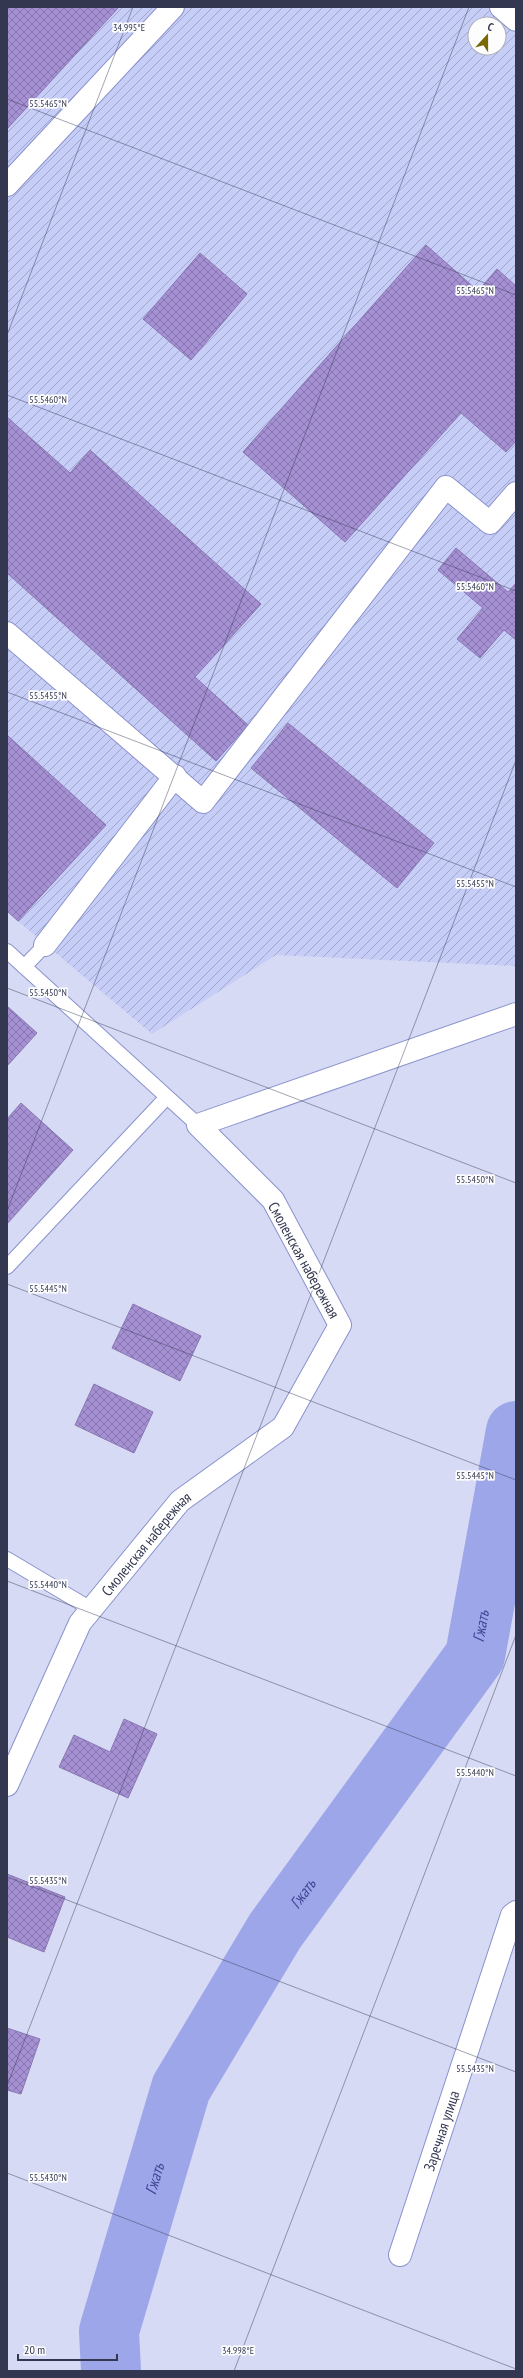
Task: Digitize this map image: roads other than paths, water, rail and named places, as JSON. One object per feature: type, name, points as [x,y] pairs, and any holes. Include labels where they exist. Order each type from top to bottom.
[{"type":"street","points":[[7,185],[173,7]]},
{"type":"street","points":[[501,7],[516,20]]},
{"type":"street","points":[[7,633],[204,802],[446,488],[490,523],[516,493]]},
{"type":"street","points":[[45,944],[175,776]]},
{"type":"street","points":[[198,1126],[516,1014]]},
{"type":"street","name":"Смоленская набережная","points":[[7,1785],[80,1623],[180,1501],[283,1426],[340,1326],[273,1200],[198,1126]]},
{"type":"street","name":"Заречная улица","points":[[400,2255],[514,1913]]},
{"type":"lane","points":[[24,967],[45,944]]},
{"type":"lane","points":[[7,951],[198,1126]]},
{"type":"lane","points":[[7,1267],[167,1097]]},
{"type":"lane","points":[[7,1559],[91,1609]]},
{"type":"waterway","name":"Гжать","points":[[111,2371],[109,2331],[181,2088],[275,1931],[475,1656],[516,1431]]}]
